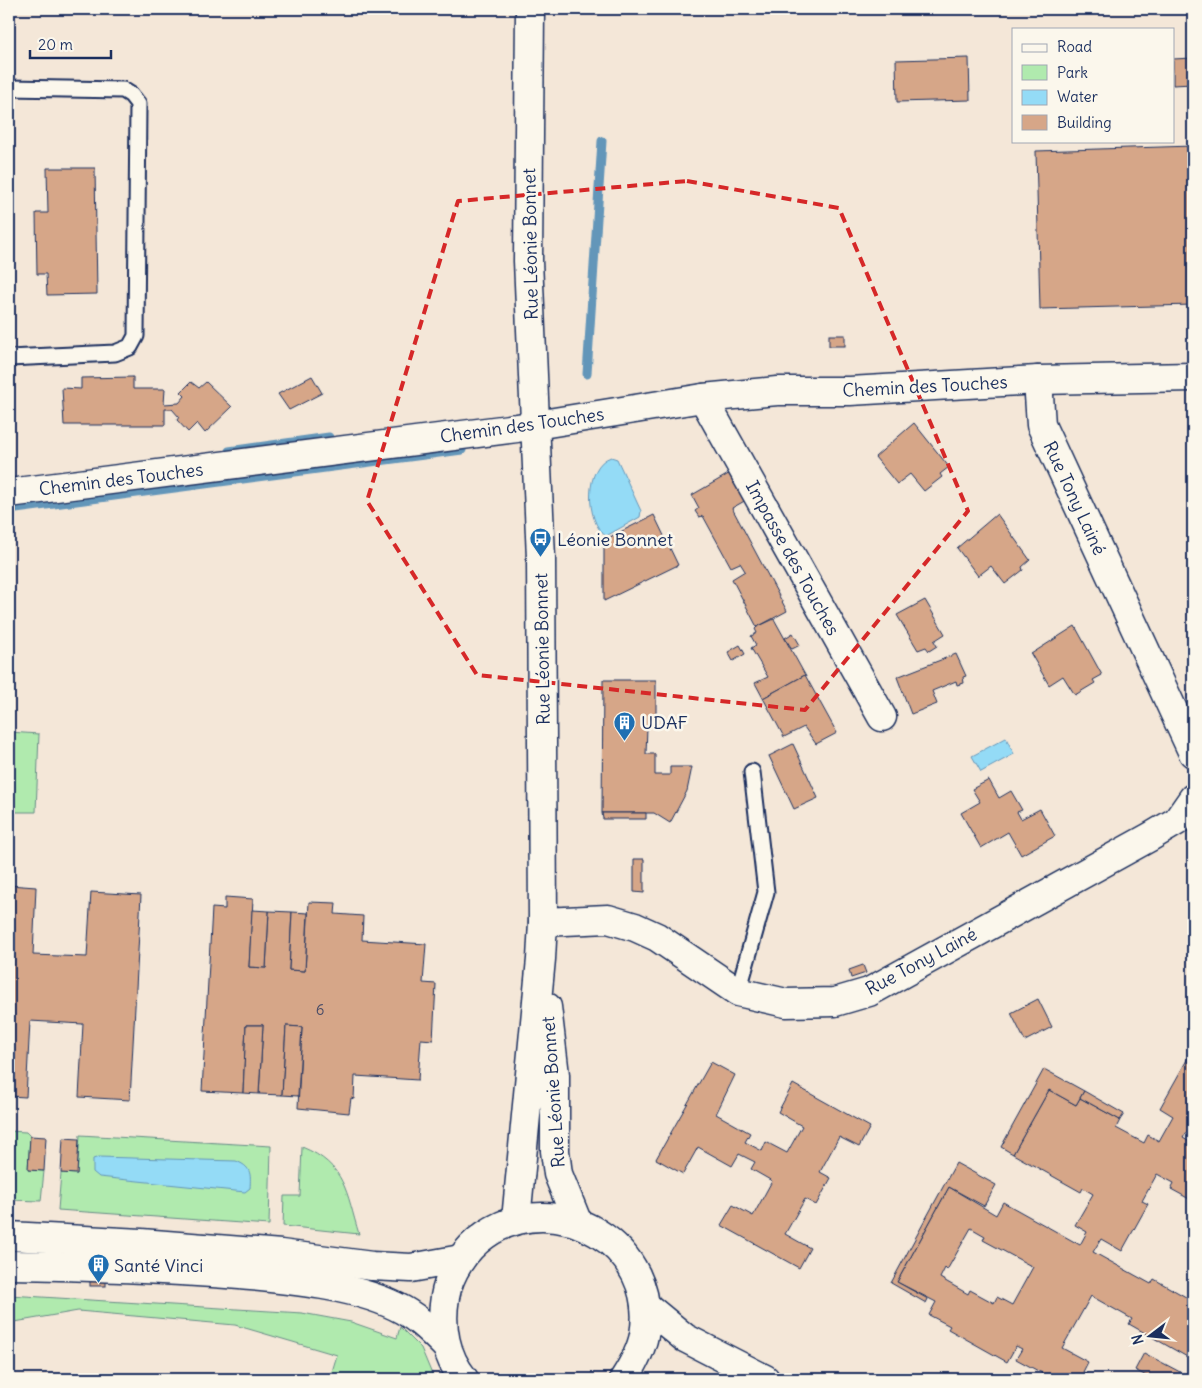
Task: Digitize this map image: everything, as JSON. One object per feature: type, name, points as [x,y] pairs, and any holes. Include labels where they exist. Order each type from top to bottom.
[{"type":"street","name":"Rue Léonie Bonnet","points":[[516,1220],[543,922],[541,558],[528,261],[530,9]]},
{"type":"street","points":[[1038,380],[1193,377]]},
{"type":"street","name":"Chemin des Touches","points":[[9,493],[535,424],[704,398],[777,391],[850,390],[1038,380]]},
{"type":"street","name":"Rue Tony Lainé","points":[[1038,380],[1041,425],[1193,753]]},
{"type":"street","name":"Impasse des Touches","points":[[704,398],[882,718]]},
{"type":"street","name":"Rue Tony Lainé","points":[[543,922],[608,919],[635,927],[657,937],[738,992],[786,1003],[835,1002],[869,992],[1177,821],[1193,798]]},
{"type":"street","name":"Rue Léonie Bonnet","points":[[541,959],[555,1075],[555,1151],[558,1174],[577,1221]]},
{"type":"street","points":[[464,1379],[457,1371],[446,1346],[442,1316],[447,1286],[461,1259],[476,1242],[495,1229],[516,1220],[546,1216],[577,1221],[602,1234],[623,1254],[637,1278],[645,1305],[644,1334],[636,1361],[624,1379]]},
{"type":"street","points":[[9,1236],[131,1242],[281,1254],[388,1267],[411,1268],[433,1266],[461,1259]]},
{"type":"street","points":[[9,1265],[150,1269],[267,1278],[323,1285],[402,1309],[425,1325],[446,1346]]},
{"type":"street","points":[[645,1305],[685,1338],[765,1379]]},
{"type":"lane","points":[[9,88],[122,90],[131,95],[138,104],[139,154],[136,336],[130,347],[115,353],[9,358]]},
{"type":"lane","points":[[738,992],[766,892],[752,772]]},
{"type":"highlighted area","points":[[687,181],[839,208],[968,511],[805,710],[477,675],[367,501],[458,201]]},
{"type":"green space","points":[[9,732],[39,734],[36,812],[9,812]]},
{"type":"green space","points":[[9,1131],[26,1132],[30,1136],[28,1170],[44,1171],[41,1201],[9,1200]]},
{"type":"green space","points":[[80,1135],[271,1146],[269,1225],[58,1210],[61,1173],[77,1174]]},
{"type":"green space","points":[[302,1147],[317,1154],[336,1171],[347,1193],[359,1234],[283,1226],[284,1196],[300,1196]]},
{"type":"green space","points":[[9,1295],[302,1313],[351,1322],[397,1338],[400,1327],[421,1348],[434,1379],[348,1379],[331,1375],[337,1355],[235,1325],[78,1311],[9,1323]]},
{"type":"water","points":[[611,457],[617,459],[641,511],[640,517],[606,536],[599,529],[594,519],[590,494],[596,471],[602,462]]},
{"type":"water","points":[[1006,738],[1014,754],[981,772],[972,756]]},
{"type":"water","points":[[99,1157],[236,1161],[245,1166],[249,1171],[250,1188],[245,1192],[99,1177],[93,1172],[93,1159]]},
{"type":"building","points":[[969,58],[970,100],[897,102],[896,60]]},
{"type":"building","points":[[1193,58],[1193,84],[1174,85],[1174,59]]},
{"type":"building","points":[[1193,146],[1193,305],[1040,309],[1036,151]]},
{"type":"building","points":[[47,168],[95,168],[97,294],[47,295],[46,274],[37,274],[36,213],[48,213]]},
{"type":"building","points":[[829,335],[845,335],[845,346],[829,346]]},
{"type":"building","points":[[312,376],[322,393],[289,410],[278,394]]},
{"type":"building","points":[[133,377],[133,389],[165,389],[164,404],[179,403],[185,396],[181,392],[191,382],[199,388],[206,382],[232,407],[205,433],[197,423],[188,432],[177,420],[179,417],[172,409],[165,409],[165,425],[64,425],[62,388],[81,389],[81,378]]},
{"type":"building","points":[[914,423],[949,467],[940,474],[942,477],[924,491],[910,474],[897,484],[875,457]]},
{"type":"building","points":[[732,472],[748,499],[732,508],[787,611],[757,627],[732,579],[745,571],[740,563],[731,567],[703,516],[699,517],[695,511],[699,508],[692,495]]},
{"type":"building","points":[[997,514],[1030,560],[1022,567],[1023,570],[1005,584],[991,566],[978,576],[957,548]]},
{"type":"building","points":[[654,515],[678,565],[604,601],[604,540]]},
{"type":"building","points":[[925,600],[945,634],[934,641],[937,646],[929,651],[926,647],[918,650],[897,615]]},
{"type":"building","points":[[774,619],[805,675],[763,698],[755,683],[768,677],[751,648],[756,645],[751,636],[757,633],[755,629],[757,627]]},
{"type":"building","points":[[1075,626],[1102,675],[1093,680],[1095,683],[1075,695],[1063,676],[1049,685],[1031,654]]},
{"type":"building","points":[[793,633],[800,645],[792,649],[785,638]]},
{"type":"building","points":[[740,645],[745,654],[733,661],[728,652]]},
{"type":"building","points":[[956,654],[966,676],[963,677],[964,683],[957,685],[956,681],[932,691],[937,704],[911,714],[897,677]]},
{"type":"building","points":[[805,675],[837,733],[816,744],[804,727],[784,737],[763,698]]},
{"type":"building","name":"UDAF","points":[[603,680],[656,680],[656,727],[647,727],[646,754],[655,754],[655,775],[670,775],[670,767],[692,767],[687,791],[670,823],[654,813],[602,813]]},
{"type":"building","points":[[793,744],[818,798],[794,809],[769,756]]},
{"type":"building","points":[[989,780],[999,798],[1011,791],[1022,810],[1017,812],[1021,819],[1040,809],[1055,836],[1021,855],[1008,832],[981,848],[961,813],[980,802],[972,789]]},
{"type":"building","points":[[602,813],[646,813],[646,819],[603,819]]},
{"type":"building","points":[[634,859],[644,859],[644,893],[634,892]]},
{"type":"building","points":[[9,885],[36,887],[33,955],[87,957],[91,892],[141,895],[130,1100],[79,1097],[83,1024],[30,1021],[26,1097],[9,1096]]},
{"type":"building","points":[[225,897],[253,899],[249,967],[266,968],[269,911],[292,912],[289,970],[305,971],[309,902],[336,903],[335,914],[363,916],[362,940],[426,944],[423,983],[436,984],[433,1040],[421,1039],[418,1080],[355,1076],[354,1099],[351,1098],[349,1113],[298,1108],[302,1027],[286,1026],[282,1095],[259,1094],[263,1025],[246,1025],[243,1093],[202,1091],[212,908],[225,909]]},
{"type":"building","points":[[252,910],[269,911],[266,968],[249,967]]},
{"type":"building","points":[[292,912],[308,913],[305,971],[289,970]]},
{"type":"building","points":[[863,965],[866,973],[851,978],[849,970]]},
{"type":"building","points":[[1038,999],[1052,1027],[1025,1041],[1011,1013]]},
{"type":"building","points":[[246,1025],[263,1025],[259,1094],[243,1093]]},
{"type":"building","points":[[286,1026],[302,1027],[298,1096],[282,1095]]},
{"type":"building","points":[[1193,1049],[1193,1127],[1191,1125],[1183,1138],[1193,1144],[1193,1201],[1171,1189],[1174,1183],[1157,1174],[1142,1201],[1148,1204],[1122,1251],[1101,1239],[1093,1252],[1151,1284],[1154,1279],[1193,1301],[1193,1350],[1189,1358],[1129,1324],[1132,1319],[1091,1296],[1062,1348],[1088,1362],[1083,1372],[1096,1379],[1038,1379],[1042,1373],[1016,1359],[1022,1349],[1016,1346],[1007,1362],[948,1329],[950,1326],[929,1315],[936,1302],[897,1282],[949,1187],[996,1215],[1003,1202],[1080,1245],[1087,1232],[1075,1225],[1093,1194],[1083,1188],[1081,1192],[1013,1154],[1049,1090],[1076,1105],[1080,1098],[1120,1120],[1116,1128],[1144,1143],[1148,1135],[1159,1141],[1173,1116],[1160,1108]],"holes":[[[971,1228],[985,1236],[983,1240],[1033,1267],[1012,1305],[997,1297],[994,1303],[970,1290],[968,1294],[940,1278],[945,1268],[947,1270]]]},
{"type":"building","points":[[711,1062],[735,1075],[716,1114],[750,1133],[745,1142],[762,1151],[766,1142],[787,1153],[802,1126],[778,1112],[793,1084],[870,1127],[859,1147],[839,1137],[820,1172],[831,1178],[816,1205],[805,1199],[785,1234],[810,1248],[799,1268],[721,1225],[733,1205],[753,1216],[772,1181],[751,1169],[755,1162],[739,1154],[732,1166],[698,1147],[683,1174],[656,1159]]},
{"type":"building","points":[[1044,1069],[1084,1091],[1076,1105],[1049,1090],[1013,1154],[1001,1147]]},
{"type":"building","points":[[1084,1091],[1124,1114],[1120,1120],[1080,1098]]},
{"type":"building","points":[[30,1136],[46,1137],[44,1171],[28,1170]]},
{"type":"building","points":[[63,1138],[79,1139],[77,1174],[61,1173]]},
{"type":"building","points":[[956,1163],[996,1185],[984,1206],[949,1187],[897,1282],[928,1299],[926,1303],[891,1283]]},
{"type":"building","name":"Santé Vinci","points":[[90,1281],[106,1281],[106,1286],[90,1286]]},
{"type":"building","points":[[1144,1353],[1180,1372],[1177,1379],[1152,1379],[1135,1370]]},
{"type":"waterway","points":[[587,374],[602,141]]},
{"type":"waterway","points":[[229,451],[329,437]]},
{"type":"waterway","points":[[16,509],[462,450]]},
{"type":"place","name":"Léonie Bonnet","points":[[541,558]]},
{"type":"place","name":"UDAF","points":[[625,741]]},
{"type":"place","name":"Santé Vinci","points":[[98,1284]]}]
